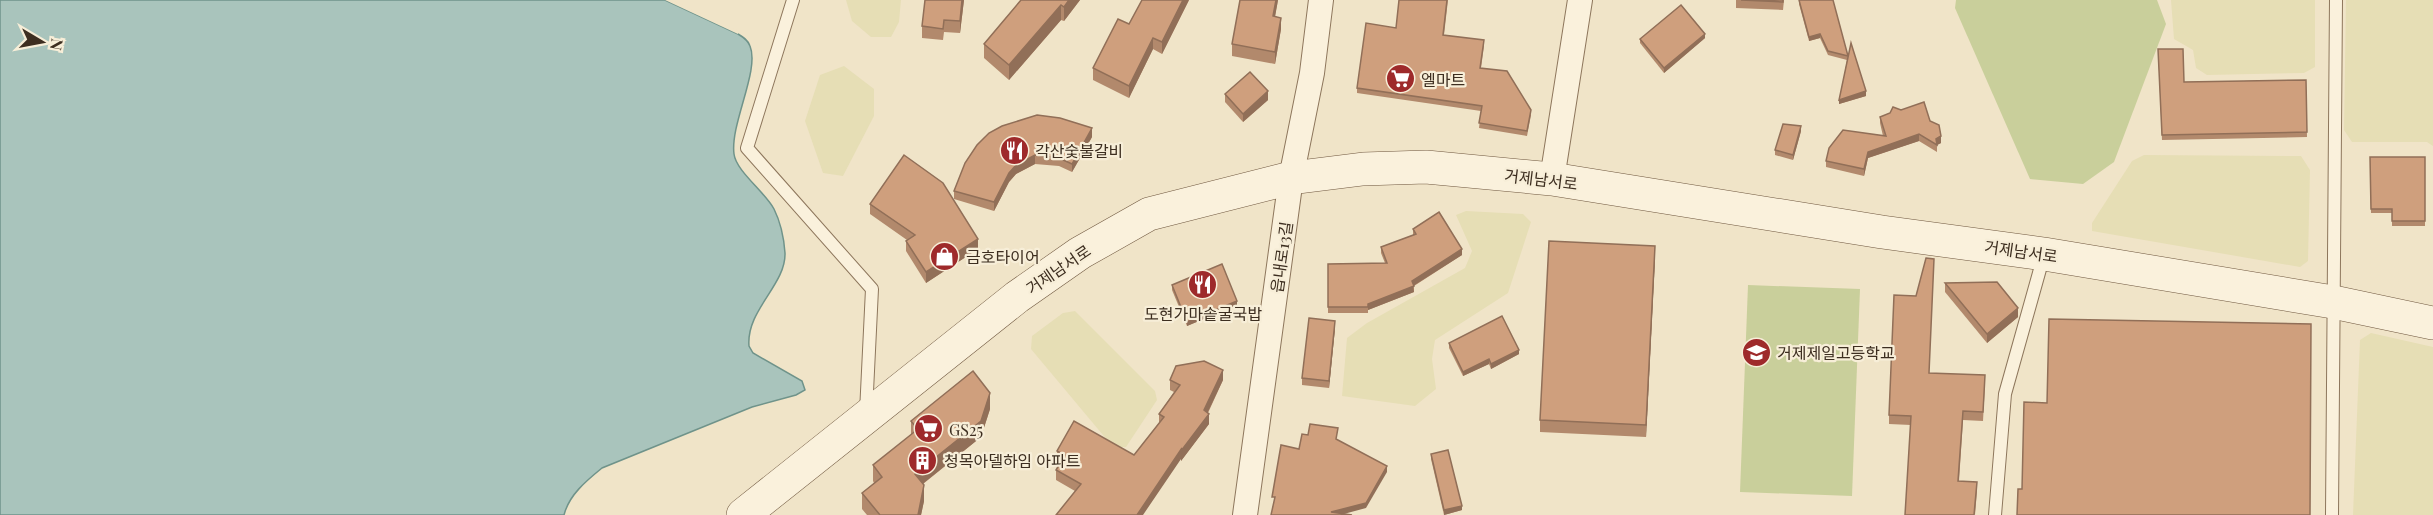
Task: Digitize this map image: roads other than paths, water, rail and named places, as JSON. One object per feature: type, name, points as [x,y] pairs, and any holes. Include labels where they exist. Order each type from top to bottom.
[{"type":"main road","name":"거제남서로","points":[[743,515],[1017,297],[1080,253],[1139,219],[1149,214],[1291,178],[1363,169],[1426,167],[1552,179],[1882,232],[2044,254],[2333,302],[2433,323]]},
{"type":"street","name":"읍내로13길","points":[[1245,515],[1291,178],[1312,73],[1321,0]]},
{"type":"street","points":[[1552,179],[1580,0]]},
{"type":"lane","points":[[793,0],[747,148],[872,289],[865,418]]},
{"type":"lane","points":[[2332,515],[2336,0]]},
{"type":"lane","points":[[1995,515],[2005,394],[2044,254]]},
{"type":"water","points":[[0,0],[665,0],[738,34],[748,42],[752,56],[748,83],[736,128],[734,154],[745,174],[774,209],[785,253],[784,265],[779,276],[754,321],[749,346],[753,353],[802,381],[805,390],[796,395],[752,407],[602,468],[574,495],[564,515],[0,515]]},
{"type":"place","name":"엘마트","points":[[1400,79]]},
{"type":"place","name":"각산숯불갈비","points":[[1014,150]]},
{"type":"place","name":"금호타이어","points":[[945,256]]},
{"type":"place","name":"도현가마솥굴국밥","points":[[1203,285]]},
{"type":"place","name":"거제제일고등학교","points":[[1756,352]]},
{"type":"place","name":"GS25","points":[[928,429]]},
{"type":"place","name":"청목아델하임 아파트","points":[[923,460]]}]
